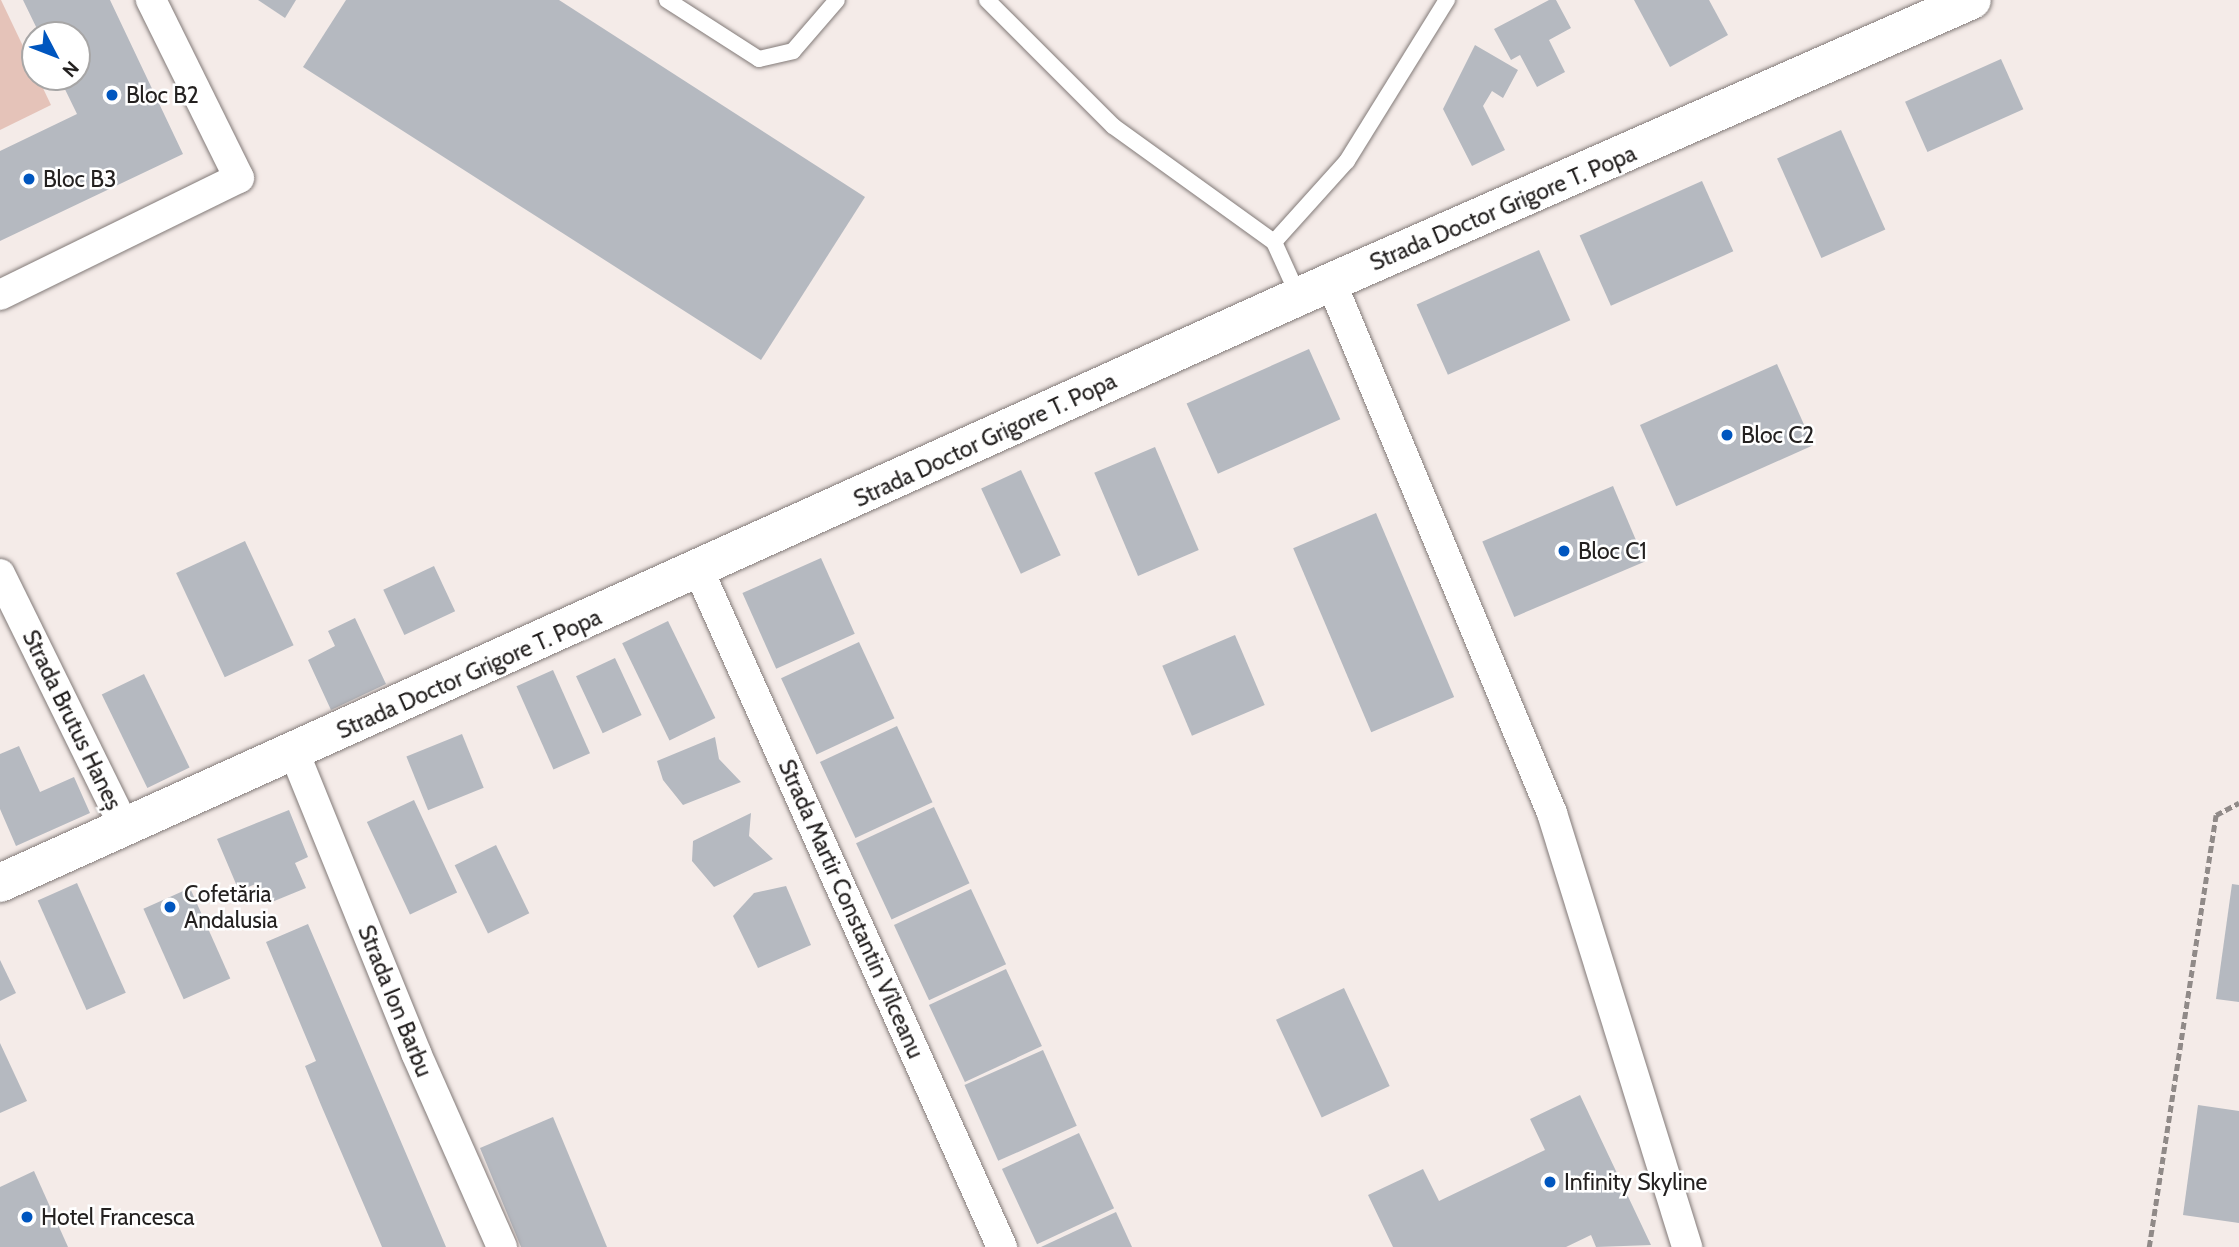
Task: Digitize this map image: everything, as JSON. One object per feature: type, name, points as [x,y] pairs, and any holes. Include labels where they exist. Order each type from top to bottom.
[{"type":"street","points":[[0,295],[239,178],[151,0]]},
{"type":"street","name":"Strada Doctor Grigore T. Popa","points":[[0,884],[699,571],[1315,290],[1972,0]]},
{"type":"street","points":[[1315,290],[1552,813],[1687,1247]]},
{"type":"street","name":"Strada Martir Constantin Vîlceanu","points":[[699,571],[1002,1247]]},
{"type":"street","name":"Strada Brutus Haneș","points":[[0,574],[125,828]]},
{"type":"street","name":"Strada Ion Barbu","points":[[293,752],[416,1053],[502,1247]]},
{"type":"lane","points":[[667,0],[759,59],[793,51],[836,0]]},
{"type":"lane","points":[[987,0],[1113,126],[1274,242],[1315,290]]},
{"type":"lane","points":[[1274,242],[1347,161],[1447,0]]},
{"type":"path","points":[[2149,1247],[2216,815],[2239,803]]},
{"type":"shaded area","points":[[0,0],[21,42],[21,91],[44,91],[51,105],[0,130]]},
{"type":"building","name":"Bloc B2","points":[[23,0],[110,0],[183,154],[0,241],[0,151],[77,114],[66,91],[91,91],[91,21],[33,21]]},
{"type":"building","points":[[258,0],[296,0],[285,18]]},
{"type":"building","points":[[346,0],[559,0],[865,197],[761,360],[303,67]]},
{"type":"building","points":[[1549,0],[1556,0],[1571,28],[1549,40],[1565,72],[1537,87],[1520,55],[1511,60],[1494,29]]},
{"type":"building","points":[[1634,0],[1709,0],[1728,35],[1670,67]]},
{"type":"building","points":[[1475,45],[1518,70],[1503,98],[1492,91],[1483,106],[1505,150],[1472,166],[1443,109]]},
{"type":"building","points":[[2001,59],[2023,109],[1927,152],[1905,102]]},
{"type":"building","points":[[1841,130],[1885,230],[1821,258],[1777,158]]},
{"type":"building","points":[[1702,181],[1733,251],[1611,306],[1580,236]]},
{"type":"building","points":[[1539,250],[1570,320],[1448,375],[1417,305]]},
{"type":"building","points":[[1309,349],[1340,419],[1218,474],[1187,404]]},
{"type":"building","name":"Bloc C2","points":[[1777,364],[1813,445],[1676,506],[1640,425]]},
{"type":"building","points":[[1155,447],[1199,550],[1138,576],[1094,473]]},
{"type":"building","points":[[1021,470],[1061,555],[1021,574],[981,489]]},
{"type":"building","name":"Bloc C1","points":[[1613,486],[1645,561],[1514,617],[1482,541]]},
{"type":"building","points":[[1376,513],[1454,697],[1371,732],[1293,548]]},
{"type":"building","points":[[245,541],[294,645],[225,677],[176,573]]},
{"type":"building","points":[[821,558],[855,634],[776,669],[742,593]]},
{"type":"building","points":[[434,566],[455,611],[404,635],[383,590]]},
{"type":"building","points":[[355,618],[386,684],[331,710],[308,660],[335,646],[328,631]]},
{"type":"building","points":[[668,621],[715,718],[670,740],[622,643]]},
{"type":"building","points":[[1235,635],[1265,705],[1192,736],[1162,666]]},
{"type":"building","points":[[859,642],[894,718],[817,754],[781,678]]},
{"type":"building","points":[[615,658],[642,715],[603,733],[576,676]]},
{"type":"building","points":[[553,670],[590,753],[553,769],[516,686]]},
{"type":"building","points":[[144,674],[190,767],[147,788],[102,695]]},
{"type":"building","points":[[897,726],[932,802],[855,838],[820,762]]},
{"type":"building","points":[[462,734],[484,788],[428,810],[406,756]]},
{"type":"building","points":[[715,737],[719,759],[741,782],[683,805],[663,780],[657,761]]},
{"type":"building","points":[[19,746],[40,792],[74,777],[90,813],[16,846],[0,809],[0,754]]},
{"type":"building","points":[[414,800],[457,892],[410,914],[367,822]]},
{"type":"building","points":[[934,807],[969,883],[892,919],[856,843]]},
{"type":"building","points":[[289,810],[308,857],[295,863],[306,888],[267,904],[258,883],[239,891],[217,839]]},
{"type":"building","points":[[751,813],[749,836],[773,859],[714,887],[692,861],[693,841]]},
{"type":"building","points":[[496,845],[529,913],[488,933],[455,865]]},
{"type":"building","points":[[77,883],[126,993],[87,1010],[38,900]]},
{"type":"building","points":[[2232,884],[2239,885],[2239,1002],[2216,999]]},
{"type":"building","points":[[786,886],[811,945],[758,968],[733,916],[754,893]]},
{"type":"building","points":[[190,888],[230,978],[184,999],[143,909]]},
{"type":"building","points":[[971,889],[1006,964],[929,1000],[894,925]]},
{"type":"building","points":[[308,924],[446,1247],[382,1247],[321,1105],[305,1066],[316,1061],[266,942]]},
{"type":"building","points":[[0,960],[16,993],[0,1001]]},
{"type":"building","points":[[1006,969],[1042,1046],[965,1082],[929,1005]]},
{"type":"building","points":[[1344,988],[1390,1086],[1322,1118],[1276,1020]]},
{"type":"building","points":[[0,1043],[27,1101],[0,1113]]},
{"type":"building","points":[[1043,1050],[1077,1126],[998,1161],[964,1085]]},
{"type":"building","name":"Infinity Skyline","points":[[1580,1095],[1651,1245],[1596,1247],[1591,1235],[1566,1247],[1393,1247],[1368,1195],[1423,1169],[1439,1201],[1545,1150],[1530,1119]]},
{"type":"building","points":[[2198,1105],[2239,1111],[2239,1223],[2183,1215]]},
{"type":"building","points":[[553,1117],[607,1247],[521,1247],[480,1148]]},
{"type":"building","points":[[1079,1133],[1114,1208],[1037,1244],[1002,1169]]},
{"type":"building","name":"Hotel Francesca","points":[[34,1171],[68,1247],[0,1247],[0,1187]]},
{"type":"building","points":[[1116,1212],[1132,1247],[1041,1247]]},
{"type":"place","name":"Bloc B2","points":[[112,95]]},
{"type":"place","name":"Bloc B3","points":[[29,179]]},
{"type":"place","name":"Bloc C2","points":[[1727,435]]},
{"type":"place","name":"Bloc C1","points":[[1564,551]]},
{"type":"place","name":"Cofetăria Andalusia","points":[[170,907]]},
{"type":"place","name":"Infinity Skyline","points":[[1550,1182]]},
{"type":"place","name":"Hotel Francesca","points":[[27,1217]]}]
